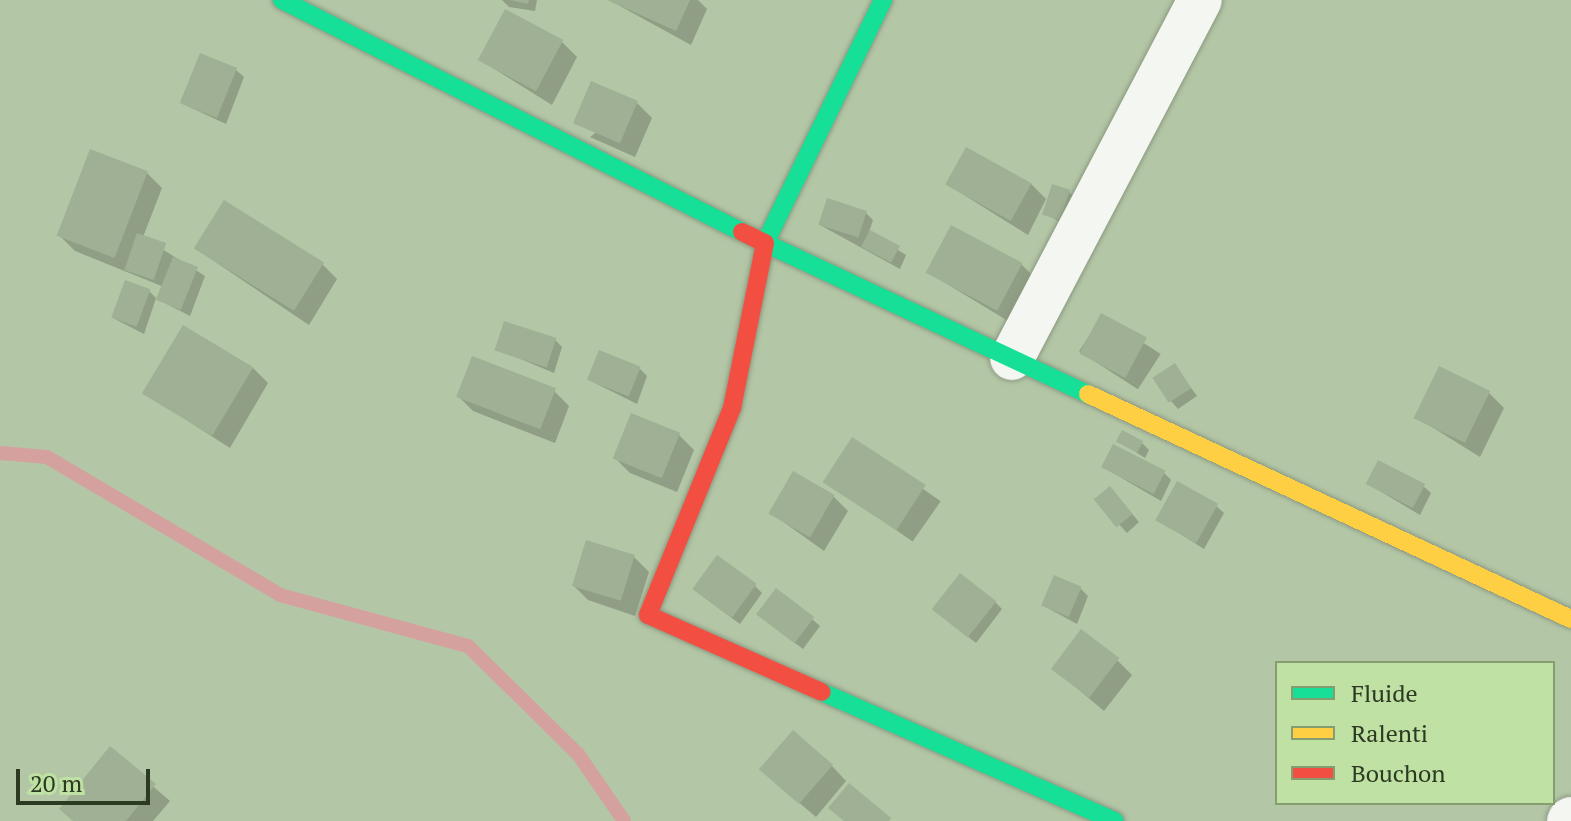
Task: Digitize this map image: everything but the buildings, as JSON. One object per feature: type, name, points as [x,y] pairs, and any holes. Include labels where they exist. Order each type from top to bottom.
[{"type":"street","points":[[282,0],[765,243],[1571,619]]},
{"type":"street","points":[[883,0],[765,243],[732,408],[648,615],[1115,821]]},
{"type":"street","points":[[1012,358],[1200,0]]},
{"type":"waterway","points":[[0,453],[47,457],[280,595],[468,646],[578,754],[624,821]]},
{"type":"traffic: fast","points":[[282,0],[742,232]]},
{"type":"traffic: fast","points":[[883,0],[765,243],[1088,394]]},
{"type":"traffic: fast","points":[[822,692],[1115,821]]},
{"type":"traffic: slow","points":[[1088,394],[1571,619]]},
{"type":"traffic: jam","points":[[742,232],[765,243],[732,408],[648,615],[822,692]]}]
